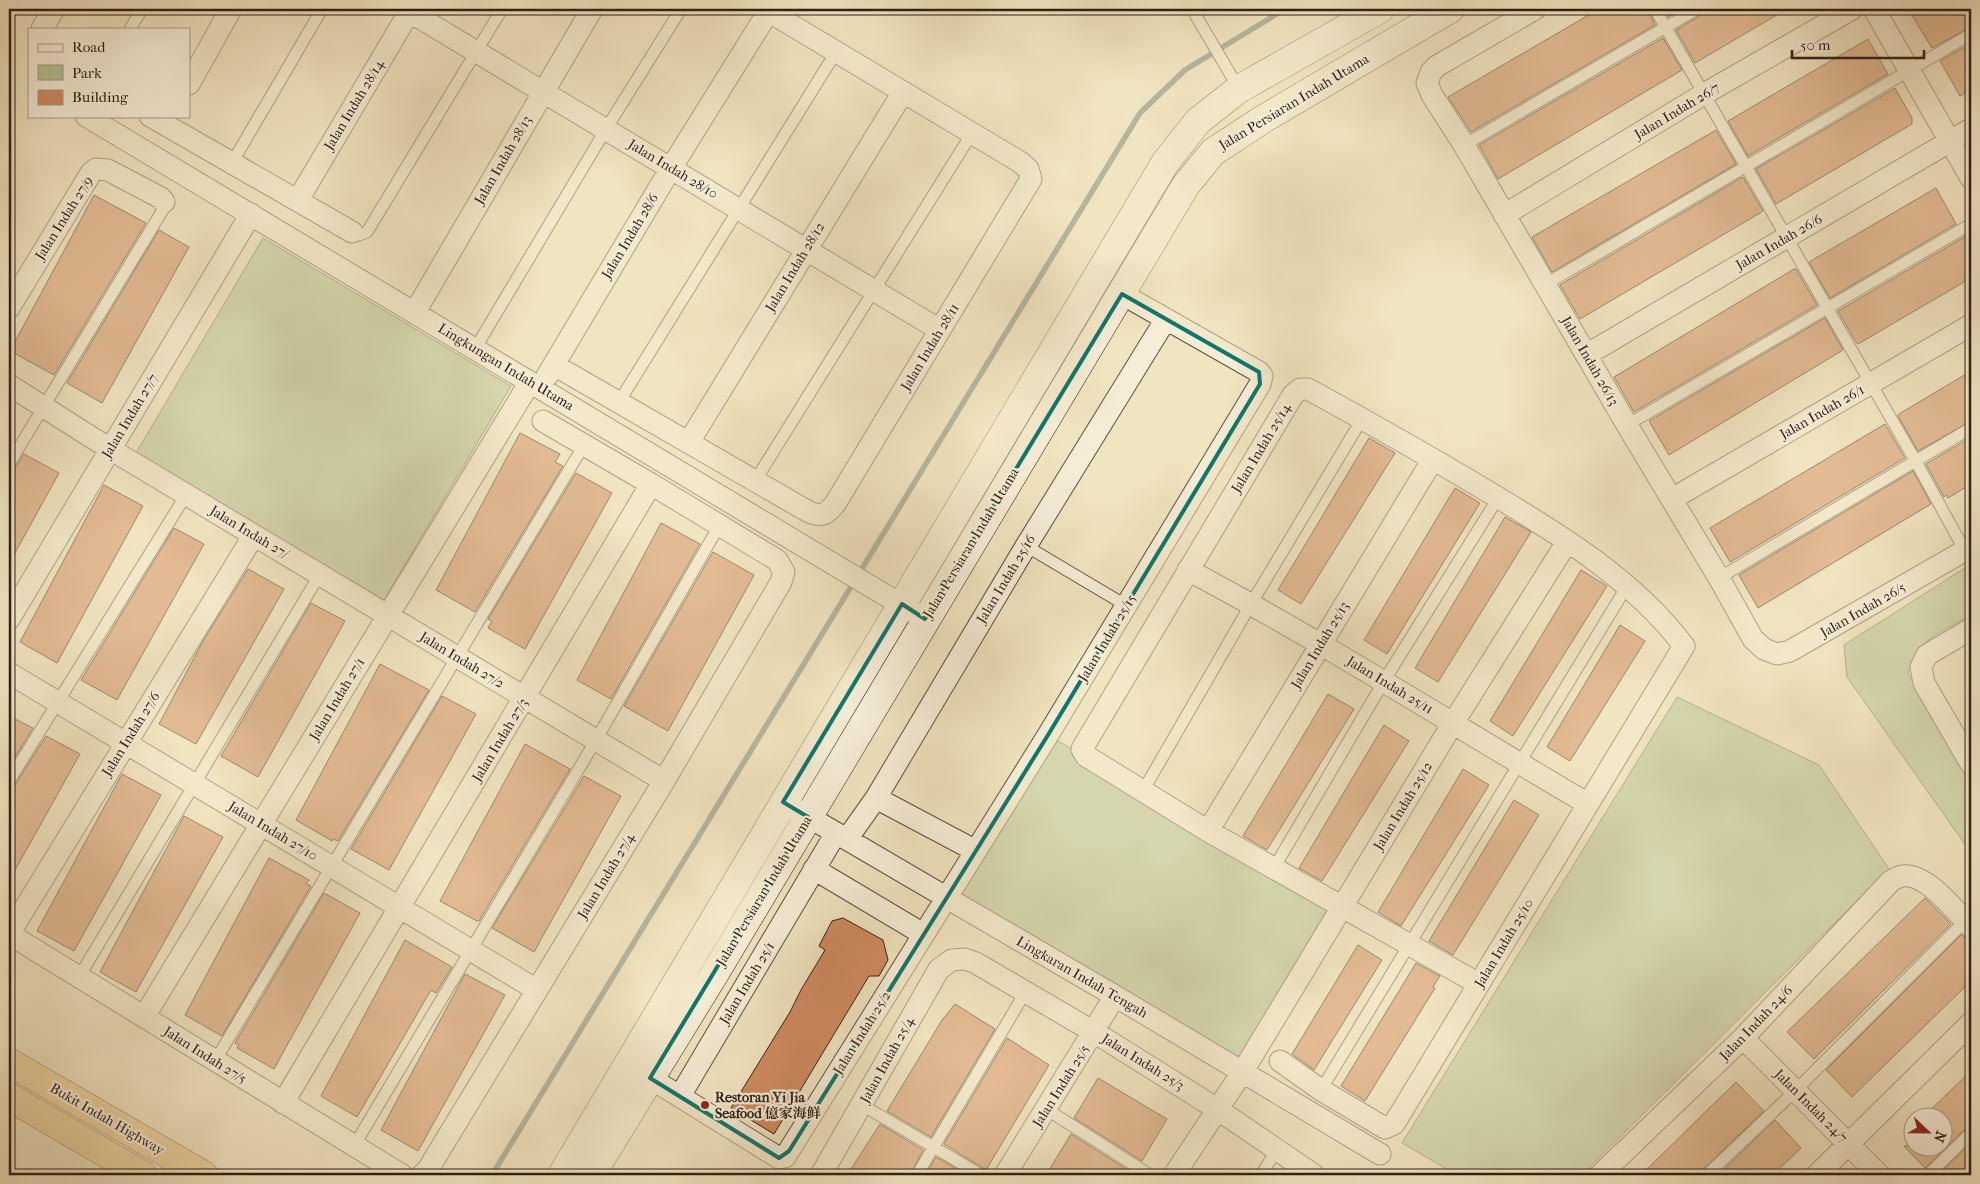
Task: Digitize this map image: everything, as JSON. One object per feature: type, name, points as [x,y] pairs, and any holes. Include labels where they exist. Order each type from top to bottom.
[{"type":"highway","name":"Bukit Indah Highway","points":[[9,1062],[204,1175]]},
{"type":"highway","points":[[9,1097],[143,1175]]},
{"type":"main road","name":"Jalan Persiaran Indah Utama","points":[[562,1175],[1166,163],[1198,121],[1239,89],[1380,9]]},
{"type":"main road","name":"Jalan Persiaran Indah Utama","points":[[592,1175],[1186,185],[1213,152],[1265,118],[1450,9]]},
{"type":"street","points":[[43,28],[54,9]]},
{"type":"street","points":[[190,82],[231,9]]},
{"type":"street","name":"Jalan Indah 28/13","points":[[415,312],[592,9]]},
{"type":"street","name":"Jalan Indah 26/13","points":[[1535,9],[1438,66],[1430,72],[1427,83],[1432,95],[1464,145],[1753,639]]},
{"type":"street","name":"Jalan Indah 26/7","points":[[1504,215],[1704,94],[1852,9]]},
{"type":"street","points":[[1874,9],[1971,178]]},
{"type":"street","name":"Jalan Indah 28/10","points":[[408,10],[940,330]]},
{"type":"street","name":"Jalan Indah 28/14","points":[[298,200],[408,10]]},
{"type":"street","points":[[769,10],[972,133]]},
{"type":"street","name":"Jalan Indah 28/6","points":[[535,384],[554,365],[671,168],[769,10]]},
{"type":"street","name":"Jalan Indah 28/12","points":[[689,442],[805,249],[903,92]]},
{"type":"street","name":"Lingkungan Indah Utama","points":[[89,118],[925,619]]},
{"type":"street","points":[[162,119],[232,163],[352,232]]},
{"type":"street","name":"Jalan Indah 26/6","points":[[1586,355],[1971,129]]},
{"type":"street","name":"Jalan Indah 28/11","points":[[755,481],[819,516],[827,514],[835,504],[1031,179],[1028,169],[1020,162],[972,133]]},
{"type":"street","name":"Jalan Indah 27/9","points":[[9,308],[91,173],[96,168],[108,170],[161,198],[164,202]]},
{"type":"street","name":"Jalan Indah 27/7","points":[[9,619],[251,214]]},
{"type":"street","points":[[1122,294],[1166,319]]},
{"type":"street","name":"Jalan Indah 25/15","points":[[947,898],[1127,606],[1260,384],[1262,376],[1259,372],[1166,319]]},
{"type":"street","name":"Jalan Indah 25/16","points":[[842,836],[876,798],[1026,546],[1166,319]]},
{"type":"street","name":"Jalan Indah 26/1","points":[[1672,499],[1971,325]]},
{"type":"street","points":[[554,365],[755,481]]},
{"type":"street","name":"Jalan Indah 27/1","points":[[144,1017],[388,616],[535,384]]},
{"type":"street","name":"Jalan Indah 27/","points":[[9,385],[110,449],[388,616]]},
{"type":"street","name":"Jalan Indah 25/14","points":[[1143,791],[1086,756],[1082,749],[1293,395],[1300,389],[1308,389],[1362,419],[1560,535],[1627,586],[1666,623],[1684,646]]},
{"type":"street","points":[[543,420],[719,526]]},
{"type":"street","name":"Jalan Indah 25/13","points":[[1208,831],[1433,459]]},
{"type":"street","name":"Jalan Indah 27/3","points":[[283,1103],[651,484]]},
{"type":"street","name":"Jalan Indah 27/4","points":[[422,1175],[427,1172],[782,582],[784,572],[778,560],[719,526]]},
{"type":"street","name":"Jalan Indah 27/6","points":[[9,934],[254,535]]},
{"type":"street","name":"Jalan Indah 25/12","points":[[1174,1175],[1242,1071],[1453,722],[1567,542]]},
{"type":"street","name":"Jalan Indah 26/5","points":[[1753,639],[1764,649],[1777,654],[1790,651],[1968,549]]},
{"type":"street","name":"Jalan Indah 25/11","points":[[1188,570],[1384,681],[1588,804]]},
{"type":"street","name":"Jalan Indah 27/2","points":[[388,616],[664,781]]},
{"type":"street","points":[[1971,629],[1927,655],[1921,667],[1924,683],[1971,764]]},
{"type":"street","name":"Jalan Indah 25/10","points":[[1280,1061],[1322,1090],[1385,1128],[1394,1124],[1684,646]]},
{"type":"street","name":"Jalan Indah 27/10","points":[[9,673],[537,990]]},
{"type":"street","points":[[1143,791],[1208,831],[1342,908],[1479,984]]},
{"type":"street","points":[[876,798],[976,851]]},
{"type":"street","name":"Lingkaran Indah Tengah","points":[[783,802],[1116,996],[1380,1154]]},
{"type":"street","name":"Jalan Indah 25/1","points":[[680,1096],[814,869],[842,836]]},
{"type":"street","points":[[814,869],[923,934]]},
{"type":"street","name":"Jalan Indah 24/6","points":[[1600,1175],[1743,1038],[1891,881],[1902,876],[1913,876],[1926,881],[1968,924]]},
{"type":"street","name":"Jalan Indah 25/2","points":[[680,1096],[779,1158],[785,1157],[947,898]]},
{"type":"street","name":"Jalan Indah 27/5","points":[[9,934],[402,1175]]},
{"type":"street","name":"Jalan Indah 25/3","points":[[965,959],[976,963],[1026,991],[1094,1032],[1217,1109],[1276,1151],[1314,1175]]},
{"type":"street","name":"Jalan Indah 25/4","points":[[821,1175],[939,969],[952,960],[965,959]]},
{"type":"street","name":"Jalan Indah 25/5","points":[[1005,1175],[1116,996]]},
{"type":"street","points":[[1817,1175],[1971,1023]]},
{"type":"street","name":"Jalan Indah 24/7","points":[[1743,1038],[1879,1175]]},
{"type":"street","points":[[650,1078],[680,1096]]},
{"type":"lane","points":[[131,28],[142,9]]},
{"type":"lane","points":[[232,163],[322,9]]},
{"type":"lane","points":[[352,232],[360,235],[367,232],[502,9]]},
{"type":"lane","points":[[475,348],[606,129],[681,9]]},
{"type":"lane","points":[[1192,9],[1239,89]]},
{"type":"lane","points":[[1655,9],[1870,383],[1968,549]]},
{"type":"lane","points":[[1464,145],[1696,9]]},
{"type":"lane","points":[[1546,284],[1971,34]]},
{"type":"lane","points":[[619,402],[836,52]]},
{"type":"lane","points":[[755,481],[972,133]]},
{"type":"lane","points":[[9,464],[164,208],[164,202]]},
{"type":"lane","points":[[1627,424],[1971,224]]},
{"type":"lane","points":[[1143,791],[1251,604],[1362,419]]},
{"type":"lane","points":[[1719,578],[1971,428]]},
{"type":"lane","points":[[215,1061],[584,445]]},
{"type":"lane","points":[[9,781],[186,495]]},
{"type":"lane","points":[[1274,868],[1384,681],[1498,498]]},
{"type":"lane","points":[[354,1146],[596,740],[719,526]]},
{"type":"lane","points":[[1026,546],[1127,606]]},
{"type":"lane","points":[[79,977],[320,574]]},
{"type":"lane","points":[[1322,1090],[1627,586]]},
{"type":"lane","points":[[1707,1175],[1968,924]]},
{"type":"lane","points":[[917,1175],[1026,991]]},
{"type":"lane","points":[[862,1105],[981,1175]]},
{"type":"lane","points":[[1046,1109],[1150,1175]]},
{"type":"lane","points":[[1928,1175],[1971,1133]]},
{"type":"lane","points":[[1261,1175],[1276,1151]]},
{"type":"highlighted area","points":[[1122,294],[1259,372],[1260,384],[1048,735],[789,1151],[779,1158],[650,1078],[808,817],[783,802],[902,604],[925,619]]},
{"type":"green space","points":[[263,238],[511,386],[384,600],[136,453]]},
{"type":"green space","points":[[1971,564],[1971,615],[1923,645],[1916,653],[1908,674],[1971,783],[1971,853],[1847,677],[1844,645]]},
{"type":"green space","points":[[1677,697],[1819,765],[1889,869],[1582,1175],[1441,1175],[1445,1168],[1402,1143]]},
{"type":"green space","points":[[1048,735],[1341,908],[1243,1071],[947,897]]},
{"type":"building","points":[[1599,9],[1648,9],[1655,25],[1471,132],[1448,97]]},
{"type":"building","points":[[1664,9],[1683,9],[1668,17]]},
{"type":"building","points":[[1704,9],[1787,9],[1695,63],[1676,30],[1701,15]]},
{"type":"building","points":[[1920,9],[1971,9],[1971,27],[1932,48],[1911,14]]},
{"type":"building","points":[[1663,38],[1682,70],[1498,179],[1479,145]]},
{"type":"building","points":[[1868,39],[1888,74],[1748,156],[1728,121]]},
{"type":"building","points":[[1971,43],[1971,90],[1960,96],[1940,61]]},
{"type":"building","points":[[1895,88],[1912,118],[1912,124],[1776,204],[1756,169]]},
{"type":"building","points":[[1716,130],[1736,164],[1552,272],[1532,237]]},
{"type":"building","points":[[1743,177],[1763,211],[1580,319],[1560,285]]},
{"type":"building","points":[[1936,188],[1956,224],[1830,298],[1809,262]]},
{"type":"building","points":[[94,195],[146,223],[54,375],[10,351]]},
{"type":"building","points":[[159,230],[189,247],[102,403],[67,383]]},
{"type":"building","points":[[1966,236],[1971,245],[1971,278],[1858,344],[1856,342],[1838,311]]},
{"type":"building","points":[[1796,269],[1817,305],[1634,412],[1614,377]]},
{"type":"building","points":[[1825,318],[1843,350],[1669,455],[1649,421]]},
{"type":"building","points":[[1971,371],[1971,421],[1918,451],[1898,416],[1899,414]]},
{"type":"building","points":[[1885,424],[1905,458],[1730,562],[1710,528]]},
{"type":"building","points":[[520,433],[560,454],[555,462],[563,466],[475,612],[436,590]]},
{"type":"building","points":[[1971,437],[1971,484],[1948,498],[1946,495],[1944,497],[1926,464]]},
{"type":"building","points":[[1369,438],[1395,453],[1301,604],[1278,590]]},
{"type":"building","points":[[24,454],[59,473],[9,564],[9,472],[15,468]]},
{"type":"building","points":[[1913,471],[1931,504],[1758,608],[1739,575]]},
{"type":"building","points":[[576,473],[612,493],[525,649],[488,628],[492,621],[488,619]]},
{"type":"building","points":[[104,485],[143,506],[57,663],[20,642]]},
{"type":"building","points":[[1455,488],[1480,503],[1387,654],[1364,640]]},
{"type":"building","points":[[1505,517],[1531,532],[1438,682],[1415,668]]},
{"type":"building","points":[[661,523],[700,544],[611,699],[577,680]]},
{"type":"building","points":[[174,528],[204,544],[117,700],[81,680]]},
{"type":"building","points":[[713,552],[754,575],[668,731],[624,706]]},
{"type":"building","points":[[248,569],[284,589],[196,744],[159,724],[203,641]]},
{"type":"building","points":[[1581,570],[1607,586],[1513,736],[1490,721]]},
{"type":"building","points":[[311,603],[345,621],[258,777],[221,756]]},
{"type":"building","points":[[1620,625],[1645,641],[1570,761],[1547,747]]},
{"type":"building","points":[[380,664],[429,690],[338,841],[333,839],[332,841],[296,820]]},
{"type":"building","points":[[1328,694],[1354,709],[1267,850],[1243,836]]},
{"type":"building","points":[[442,696],[476,714],[389,870],[351,849]]},
{"type":"building","points":[[9,716],[33,728],[9,767]]},
{"type":"building","points":[[1384,725],[1409,741],[1322,881],[1299,868]]},
{"type":"building","points":[[46,736],[80,754],[9,881],[9,788],[15,785]]},
{"type":"building","points":[[525,744],[570,769],[479,921],[477,921],[440,901]]},
{"type":"building","points":[[1463,769],[1489,785],[1401,926],[1378,912]]},
{"type":"building","points":[[122,774],[161,795],[74,951],[37,931]]},
{"type":"building","points":[[584,776],[621,796],[534,952],[492,928]]},
{"type":"building","points":[[1514,800],[1539,815],[1453,955],[1429,941]]},
{"type":"building","points":[[184,816],[223,837],[136,992],[100,972]]},
{"type":"building","points":[[269,858],[309,880],[306,884],[311,886],[222,1036],[185,1015]]},
{"type":"building","points":[[324,893],[360,913],[274,1069],[237,1048],[239,1045],[235,1043]]},
{"type":"building","points":[[1925,898],[1951,924],[1814,1059],[1787,1032]]},
{"type":"building","points":[[843,918],[883,940],[888,960],[879,976],[869,976],[774,1134],[731,1108],[790,1012],[825,950],[819,946],[832,921]]},
{"type":"building","points":[[1961,935],[1971,940],[1971,981],[1852,1097],[1826,1070]]},
{"type":"building","points":[[405,940],[452,967],[436,993],[431,990],[357,1117],[321,1096]]},
{"type":"building","points":[[1358,945],[1382,960],[1314,1070],[1292,1054]]},
{"type":"building","points":[[1416,963],[1440,976],[1433,987],[1435,988],[1365,1101],[1341,1086]]},
{"type":"building","points":[[465,974],[505,995],[418,1151],[381,1130]]},
{"type":"building","points":[[955,1004],[995,1029],[931,1137],[887,1111],[942,1020]]},
{"type":"building","points":[[1007,1038],[1049,1065],[986,1170],[944,1144]]},
{"type":"building","points":[[1971,1071],[1971,1126],[1966,1128],[1952,1142],[1952,1106],[1934,1106]]},
{"type":"building","points":[[1098,1078],[1167,1119],[1142,1161],[1074,1118]]},
{"type":"building","points":[[1736,1082],[1764,1111],[1702,1170],[1700,1175],[1641,1175]]},
{"type":"building","points":[[1775,1120],[1801,1148],[1773,1175],[1718,1175]]},
{"type":"building","points":[[880,1124],[923,1150],[910,1175],[847,1175]]},
{"type":"building","points":[[1071,1134],[1134,1174],[1134,1175],[1046,1175]]},
{"type":"building","points":[[1971,1143],[1971,1175],[1938,1175]]},
{"type":"building","points":[[1914,1156],[1937,1156],[1925,1168]]},
{"type":"building","points":[[936,1157],[967,1175],[926,1175]]},
{"type":"waterway","points":[[492,1175],[1140,113],[1185,70],[1285,9]]},
{"type":"place","name":"Restoran Yi Jia Seafood 億家海鲜","points":[[705,1105]]}]
